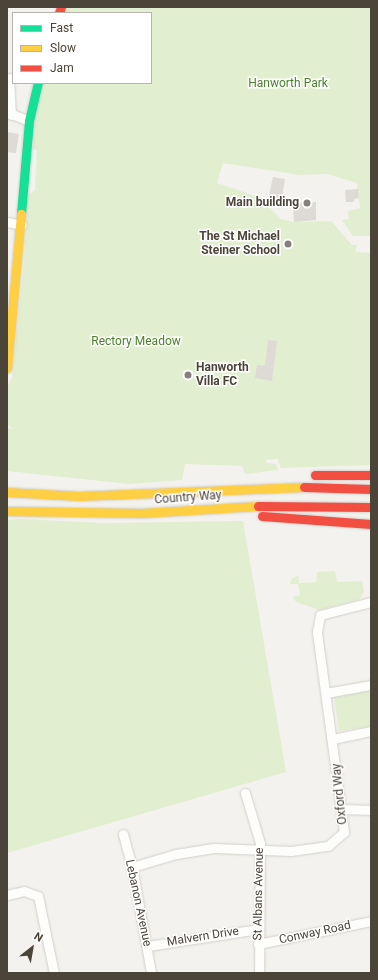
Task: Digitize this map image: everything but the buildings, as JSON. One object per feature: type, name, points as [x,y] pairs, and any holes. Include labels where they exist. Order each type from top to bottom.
[{"type":"main road","points":[[7,368],[22,225],[29,121],[38,84]]},
{"type":"main road","points":[[308,476],[371,475]]},
{"type":"main road","points":[[176,492],[285,477]]},
{"type":"main road","name":"Country Way","points":[[7,492],[79,496],[317,486],[371,489]]},
{"type":"main road","name":"Country Way","points":[[7,511],[81,514],[142,514],[276,505],[371,508]]},
{"type":"main road","points":[[142,514],[279,516],[371,524]]},
{"type":"street","points":[[9,78],[9,113],[29,121]]},
{"type":"street","points":[[7,222],[22,225]]},
{"type":"street","name":"Oxford Way","points":[[260,851],[291,851],[328,846],[344,832],[343,809],[317,632],[320,615],[371,602]]},
{"type":"street","points":[[326,693],[371,685]]},
{"type":"street","points":[[333,739],[371,731]]},
{"type":"street","name":"St Albans Avenue","points":[[245,793],[260,851],[258,944],[259,973]]},
{"type":"street","points":[[343,809],[371,810]]},
{"type":"street","name":"Lebanon Avenue","points":[[122,834],[132,867],[148,946],[151,973]]},
{"type":"street","points":[[132,867],[176,854],[214,848],[260,851]]},
{"type":"street","points":[[7,895],[24,891],[38,896],[54,973]]},
{"type":"street","name":"Conway Road","points":[[258,944],[371,921]]},
{"type":"street","name":"Malvern Drive","points":[[148,946],[259,929]]},
{"type":"green space","points":[[65,7],[371,7],[371,236],[353,236],[342,220],[349,219],[348,211],[360,208],[357,183],[327,174],[300,175],[223,163],[217,183],[268,200],[268,206],[281,219],[294,222],[331,221],[352,245],[357,245],[355,252],[371,253],[371,465],[281,468],[278,459],[265,460],[267,463],[276,464],[278,470],[245,474],[242,466],[185,464],[182,480],[129,484],[7,471],[7,428],[13,429],[7,424],[7,388],[12,377],[24,263],[28,195],[35,190],[37,150],[33,149],[32,132],[43,84],[152,84],[152,12],[63,12]]},
{"type":"green space","points":[[18,519],[104,523],[243,521],[286,772],[7,853],[7,520]]},
{"type":"green space","points":[[335,571],[337,582],[362,581],[364,592],[360,599],[319,610],[296,602],[293,597],[300,595],[298,584],[290,584],[292,578],[298,576],[299,583],[316,582],[317,572]]},
{"type":"green space","points":[[371,690],[371,726],[339,731],[334,697]]},
{"type":"traffic: fast","points":[[21,214],[29,121],[38,84]]},
{"type":"traffic: slow","points":[[7,368],[21,214]]},
{"type":"traffic: slow","points":[[7,492],[79,496],[304,487]]},
{"type":"traffic: slow","points":[[7,511],[142,513],[258,506]]},
{"type":"traffic: jam","points":[[59,12],[61,7]]},
{"type":"traffic: jam","points":[[315,475],[371,475]]},
{"type":"traffic: jam","points":[[304,487],[371,489]]},
{"type":"traffic: jam","points":[[258,506],[371,507]]},
{"type":"traffic: jam","points":[[262,516],[371,524]]},
{"type":"place","name":"Main building","points":[[307,203]]},
{"type":"place","name":"The St Michael Steiner School","points":[[288,244]]},
{"type":"place","name":"Hanworth Villa FC","points":[[188,375]]},
{"type":"park label","name":"Hanworth Park","points":[[288,84]]},
{"type":"park label","name":"Rectory Meadow","points":[[136,342]]}]
